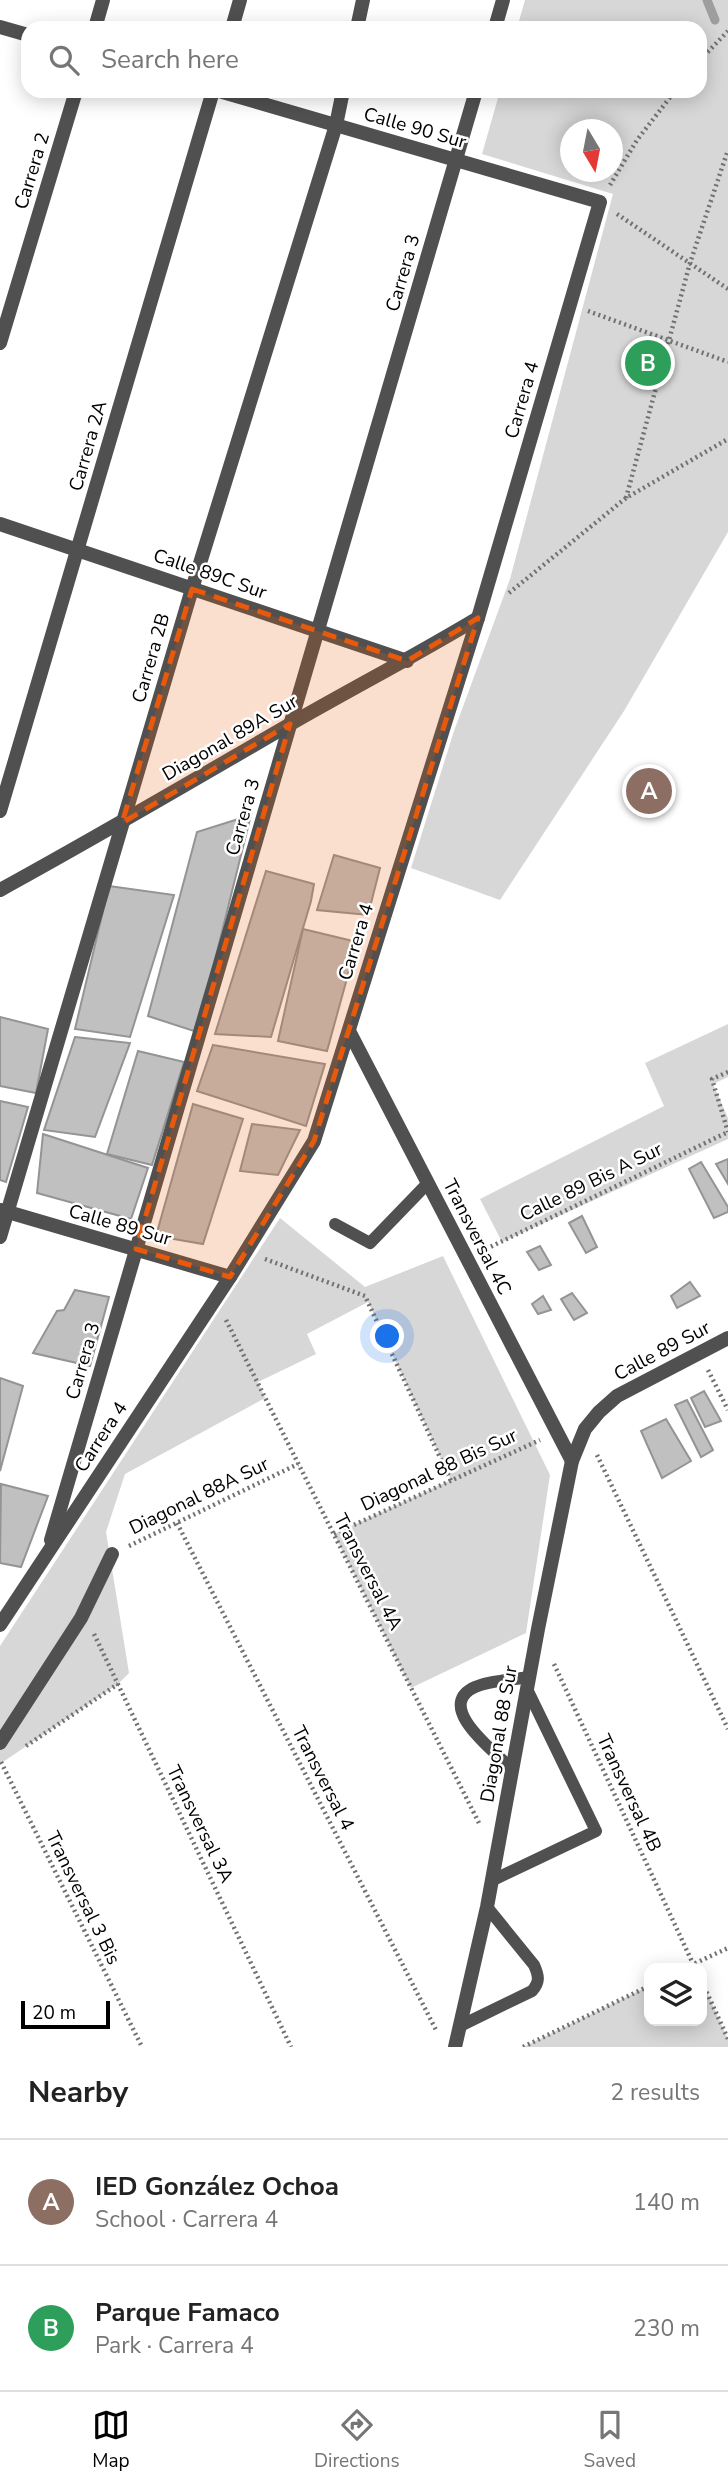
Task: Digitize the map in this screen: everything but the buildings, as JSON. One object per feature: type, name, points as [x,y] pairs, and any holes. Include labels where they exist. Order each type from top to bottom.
[{"type":"street","points":[[97,21],[103,0]]},
{"type":"street","points":[[234,21],[240,0]]},
{"type":"street","points":[[358,21],[363,0]]},
{"type":"street","points":[[497,21],[503,0]]},
{"type":"street","points":[[0,27],[21,33]]},
{"type":"street","name":"Carrera 2","points":[[0,343],[74,98]]},
{"type":"street","name":"Carrera 2A","points":[[0,811],[211,98]]},
{"type":"street","name":"Calle 90 Sur","points":[[243,98],[600,202]]},
{"type":"street","name":"Carrera 2B","points":[[0,1237],[4,1210],[191,589],[336,125],[342,98]]},
{"type":"street","name":"Carrera 3","points":[[47,1554],[475,98]]},
{"type":"street","name":"Carrera 4","points":[[0,1625],[230,1277],[314,1141],[478,618],[600,202]]},
{"type":"street","name":"Calle 89C Sur","points":[[0,524],[407,661]]},
{"type":"street","name":"Diagonal 89A Sur","points":[[0,890],[122,823],[290,724],[407,661],[478,618]]},
{"type":"street","name":"Transversal 4C","points":[[349,1031],[572,1461]]},
{"type":"street","name":"Calle 89 Sur","points":[[4,1210],[230,1277]]},
{"type":"street","name":"Calle 89 Sur","points":[[585,1429],[617,1396],[728,1338]]},
{"type":"street","name":"Diagonal 88 Sur","points":[[455,2047],[487,1907],[572,1461],[585,1429]]},
{"type":"street","points":[[0,1743],[84,1612],[112,1554]]},
{"type":"lane","points":[[335,1224],[370,1243],[428,1183]]},
{"type":"lane","points":[[491,1881],[596,1830],[528,1683],[477,1686],[464,1693],[460,1705],[463,1720],[512,1769]]},
{"type":"lane","points":[[460,2026],[532,1991],[537,1985],[539,1976],[534,1965],[487,1907]]},
{"type":"path","points":[[707,53],[728,31]]},
{"type":"path","points":[[669,98],[637,139],[600,202],[728,289]]},
{"type":"path","points":[[626,498],[690,263],[728,150]]},
{"type":"path","points":[[570,304],[728,362]]},
{"type":"path","points":[[478,618],[626,498],[728,439]]},
{"type":"path","points":[[728,1072],[712,1079],[728,1132]]},
{"type":"path","name":"Calle 89 Bis A Sur","points":[[467,1258],[728,1132]]},
{"type":"path","points":[[246,1252],[365,1296],[451,1481]]},
{"type":"path","name":"Transversal 4A","points":[[215,1299],[496,1857]]},
{"type":"path","points":[[699,1352],[728,1410]]},
{"type":"path","points":[[585,1429],[728,1729]]},
{"type":"path","name":"Diagonal 88 Bis Sur","points":[[334,1534],[557,1432]]},
{"type":"path","name":"Diagonal 88A Sur","points":[[112,1554],[298,1464]]},
{"type":"path","name":"Transversal 4","points":[[177,1522],[438,2035]]},
{"type":"path","name":"Transversal 3A","points":[[84,1612],[291,2047]]},
{"type":"path","name":"Transversal 4B","points":[[538,1629],[693,1963]]},
{"type":"path","points":[[22,1748],[118,1684]]},
{"type":"path","points":[[0,1763],[12,1756]]},
{"type":"path","name":"Transversal 3 Bis","points":[[0,1763],[142,2047]]},
{"type":"path","points":[[700,1963],[728,1948]]},
{"type":"path","points":[[523,2047],[644,1988]]},
{"type":"path","points":[[707,1993],[728,2039]]},
{"type":"highlighted area","points":[[192,589],[407,661],[478,618],[314,1141],[230,1277],[136,1249],[290,724],[122,823]]},
{"type":"shaded area","points":[[525,0],[728,0],[728,532],[624,711],[500,900],[411,868],[454,731],[510,579],[613,194],[574,182],[623,182],[623,119],[560,119],[560,178],[482,154],[498,98],[707,98],[707,21],[519,21]]},
{"type":"shaded area","points":[[728,1024],[728,1077],[713,1084],[728,1118],[728,1139],[502,1242],[480,1199],[664,1106],[645,1063]]},
{"type":"shaded area","points":[[280,1218],[365,1287],[443,1256],[550,1475],[526,1633],[411,1688],[334,1534],[451,1480],[368,1302],[307,1334],[316,1354],[258,1382],[265,1398],[125,1474],[106,1532],[129,1673],[118,1684],[0,1764],[0,1646]]},
{"type":"shaded area","points":[[644,1988],[644,2026],[707,2026],[707,1993],[728,2039],[728,2047],[523,2047]]},
{"type":"waterway","points":[[707,0],[715,20]]},
{"type":"place","name":"Parque Famaco","points":[[648,363]]},
{"type":"place","name":"IED González Ochoa","points":[[649,791]]}]
